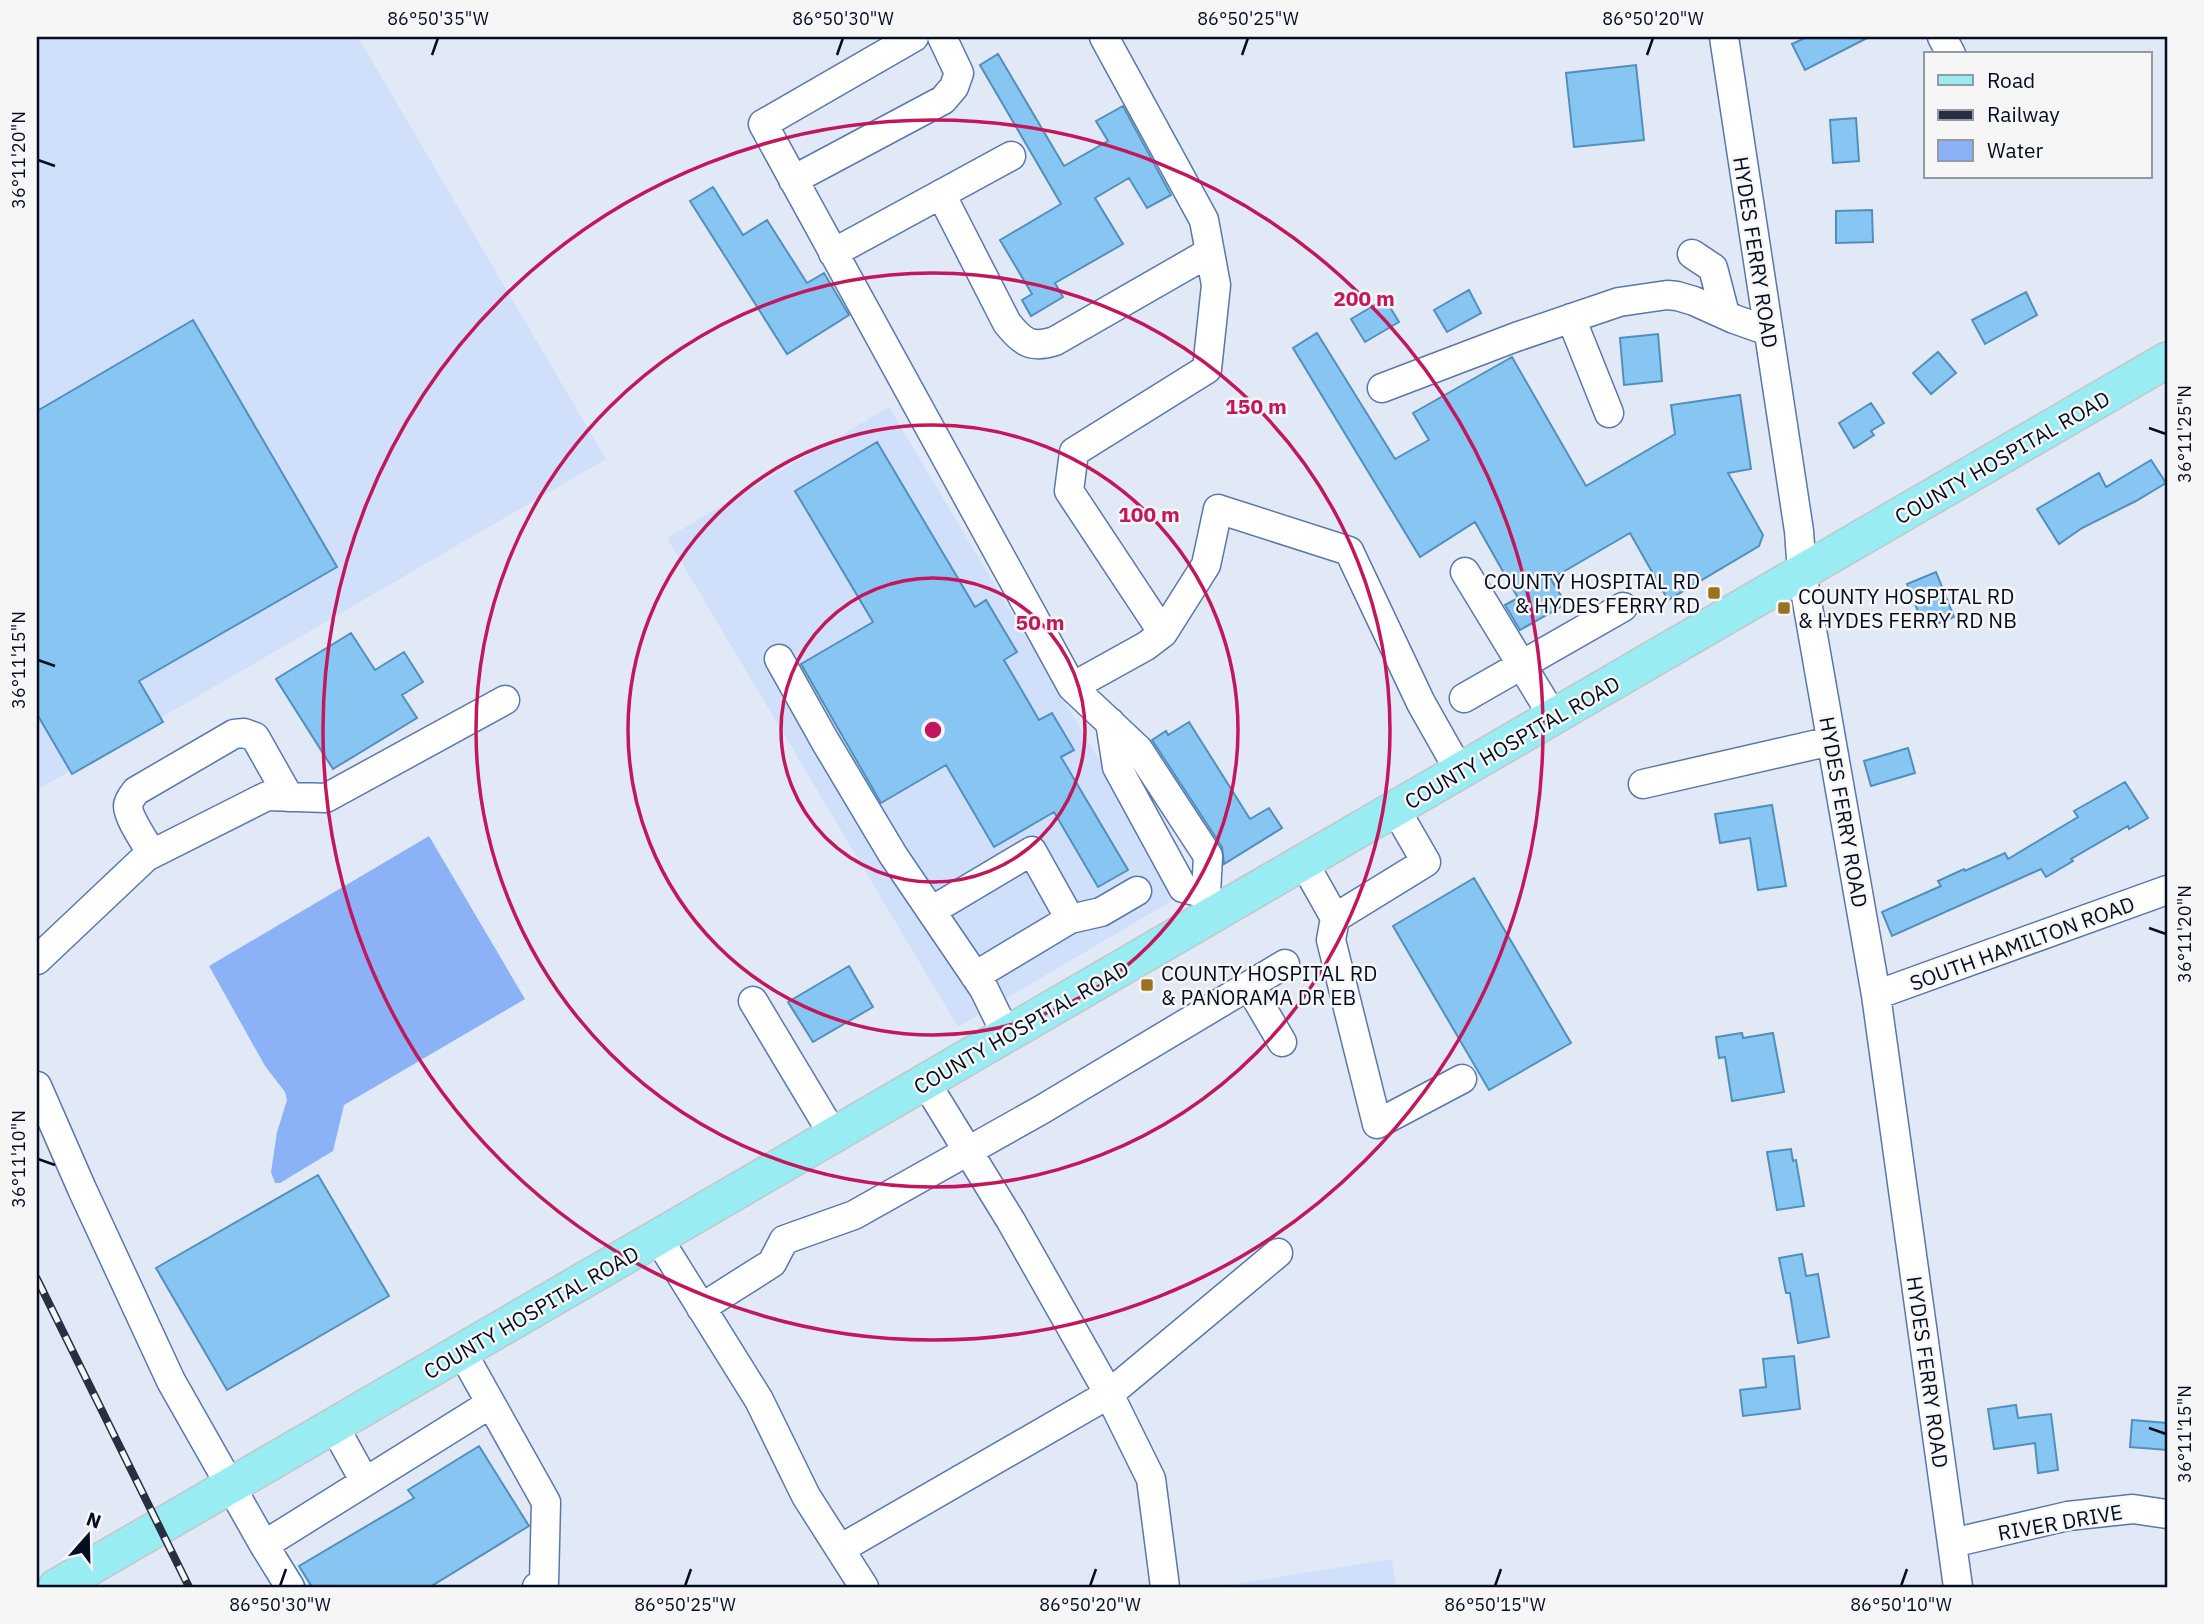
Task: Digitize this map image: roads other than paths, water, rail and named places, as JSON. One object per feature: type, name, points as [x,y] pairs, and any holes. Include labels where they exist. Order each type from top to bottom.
[{"type":"main road","name":"COUNTY HOSPITAL ROAD","points":[[56,1587],[1007,1036],[1207,906],[1304,863],[2167,360]]},
{"type":"street","points":[[914,37],[763,124],[1072,687],[1138,749],[1208,856],[1207,906]]},
{"type":"street","points":[[793,180],[943,100],[954,87],[959,73],[942,37]]},
{"type":"street","points":[[1104,37],[1204,220],[1216,285],[1207,369],[1074,452],[1072,465],[1069,491],[1163,633]]},
{"type":"street","name":"HYDES FERRY ROAD","points":[[1724,37],[1799,531],[1802,573],[1876,995],[1958,1587]]},
{"type":"street","points":[[833,253],[1010,156]]},
{"type":"street","points":[[941,194],[1007,323],[1028,344],[1042,345],[1055,341],[1210,252]]},
{"type":"street","points":[[1692,254],[1713,268],[1725,314]]},
{"type":"street","points":[[1382,387],[1619,302],[1667,295],[1694,301],[1768,331]]},
{"type":"street","points":[[1571,318],[1609,413]]},
{"type":"street","points":[[1072,687],[1146,646],[1163,633],[1206,565],[1218,509],[1349,551],[1421,703],[1460,772]]},
{"type":"street","points":[[1465,572],[1554,718]]},
{"type":"street","points":[[1464,698],[1623,607]]},
{"type":"street","points":[[779,659],[893,855],[984,989],[1007,1036]]},
{"type":"street","points":[[37,960],[152,854],[267,796],[326,798],[505,700]]},
{"type":"street","points":[[1110,722],[1117,767],[1183,888],[1207,906]]},
{"type":"street","points":[[152,854],[128,807],[136,791],[234,734],[244,733],[255,737],[289,797]]},
{"type":"street","points":[[1643,784],[1831,741]]},
{"type":"street","points":[[1335,918],[1426,862],[1396,810]]},
{"type":"street","points":[[931,911],[1032,851],[1070,919]]},
{"type":"street","points":[[1304,863],[1335,918],[1331,940],[1377,1124],[1462,1079]]},
{"type":"street","name":"SOUTH HAMILTON ROAD","points":[[1876,995],[2167,890]]},
{"type":"street","points":[[975,976],[1070,919],[1101,912],[1137,891]]},
{"type":"street","points":[[701,1308],[772,1263],[784,1240],[854,1215],[1041,1110],[1286,964]]},
{"type":"street","points":[[1249,986],[1282,1042]]},
{"type":"street","points":[[753,1001],[834,1136]]},
{"type":"street","points":[[926,1083],[1011,1221],[1109,1394],[1151,1479],[1166,1587]]},
{"type":"street","points":[[37,1086],[171,1381],[290,1587]]},
{"type":"street","points":[[658,1238],[758,1400],[806,1496],[864,1587]]},
{"type":"street","points":[[840,1549],[1109,1394],[1278,1253]]},
{"type":"street","points":[[462,1352],[546,1502],[544,1583],[537,1587]]},
{"type":"street","points":[[264,1545],[490,1404]]},
{"type":"street","points":[[334,1426],[365,1482]]},
{"type":"street","name":"RIVER DRIVE","points":[[1952,1543],[2068,1516],[2133,1509],[2167,1514]]},
{"type":"water","points":[[429,836],[525,999],[344,1105],[333,1151],[280,1183],[275,1183],[271,1172],[277,1132],[287,1100],[285,1092],[265,1066],[209,966]]},
{"type":"railway","points":[[37,1279],[189,1587]]},
{"type":"place","name":"COUNTY HOSPITAL RD & HYDES FERRY RD","points":[[1714,593]]},
{"type":"place","name":"COUNTY HOSPITAL RD & HYDES FERRY RD NB","points":[[1784,608]]},
{"type":"place","name":"COUNTY HOSPITAL RD & PANORAMA DR EB","points":[[1147,985]]}]
